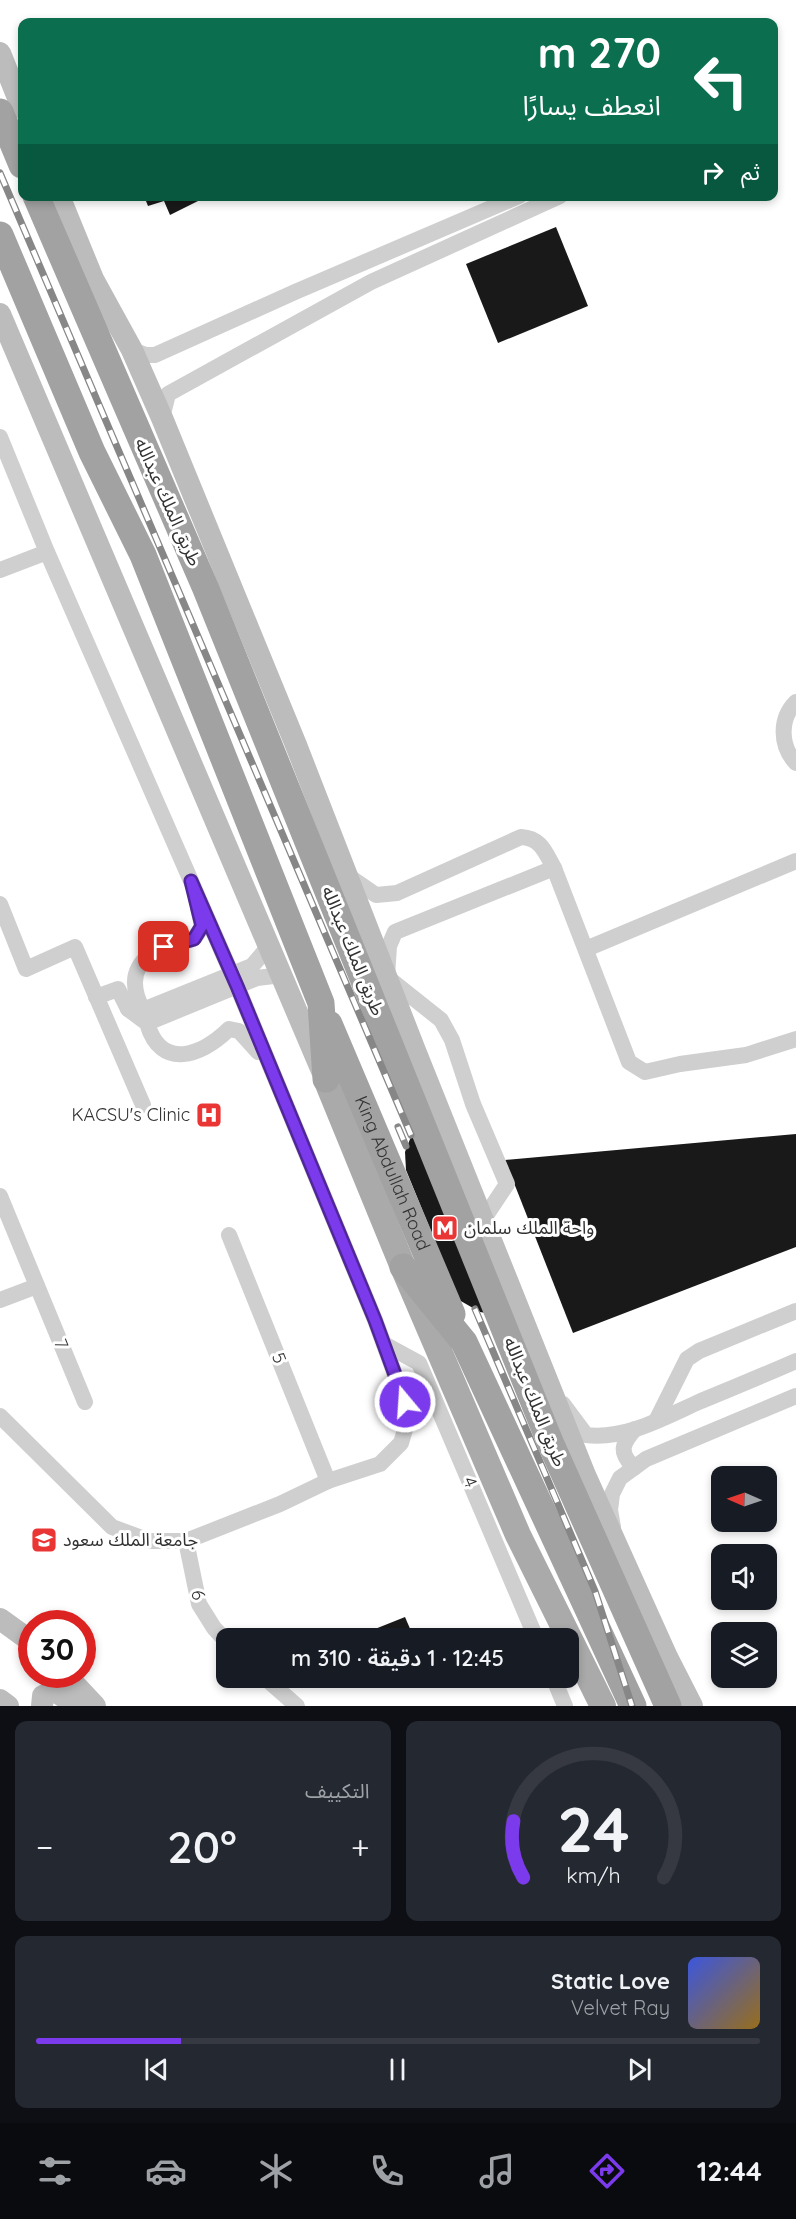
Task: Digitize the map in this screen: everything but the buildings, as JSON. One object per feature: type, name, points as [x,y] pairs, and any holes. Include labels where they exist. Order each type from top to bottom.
[{"type":"highway","points":[[0,112],[18,155]]},
{"type":"highway","name":"طريق الملك عبدالله","points":[[38,201],[206,589],[550,1442],[668,1706]]},
{"type":"highway","points":[[0,235],[92,452],[144,555],[321,1003],[326,1079]]},
{"type":"highway","name":"King Abdullah Road","points":[[321,1003],[464,1342]]},
{"type":"highway","name":"طريق الملك عبدالله","points":[[403,1267],[464,1342],[633,1706]]},
{"type":"main road","points":[[0,53],[18,98]]},
{"type":"main road","points":[[61,201],[93,279],[132,350],[162,418],[296,745],[585,1474],[667,1657],[692,1706]]},
{"type":"main road","points":[[0,314],[518,1535],[603,1706]]},
{"type":"main road","points":[[0,1619],[18,1632]]},
{"type":"main road","points":[[78,1688],[95,1706]]},
{"type":"main road","points":[[42,1706],[43,1696],[55,1691],[77,1706]]},
{"type":"main road","points":[[0,1700],[8,1706]]},
{"type":"street","points":[[132,350],[146,355],[155,355],[507,201]]},
{"type":"street","points":[[162,418],[168,394],[371,282],[549,201]]},
{"type":"street","points":[[0,437],[47,552],[272,1072],[384,1344],[405,1402],[407,1423],[401,1443],[380,1464],[328,1481],[280,1504],[186,1541],[150,1541],[112,1527],[0,1416]]},
{"type":"street","points":[[0,570],[47,552]]},
{"type":"street","points":[[796,702],[788,714],[783,732],[786,750],[796,764]]},
{"type":"street","points":[[346,874],[361,887],[376,895],[397,893],[521,837],[531,837],[540,843],[554,868],[630,1062],[645,1072],[680,1064],[746,1055],[796,1039]]},
{"type":"street","points":[[586,949],[796,861]]},
{"type":"street","points":[[483,1220],[507,1184],[473,1104],[452,1040],[441,1020],[387,977],[388,946],[395,932],[554,868]]},
{"type":"street","points":[[139,1014],[135,984],[140,963],[153,952],[194,939],[202,926],[191,881]]},
{"type":"street","points":[[0,904],[26,969],[75,947],[143,1105]]},
{"type":"street","points":[[234,980],[252,966],[269,946]]},
{"type":"street","points":[[139,1014],[234,980],[282,975]]},
{"type":"street","points":[[96,997],[118,989],[139,1014],[159,1048],[170,1053],[196,1052],[216,1041],[229,1029],[239,1030],[248,1038],[272,1072]]},
{"type":"street","name":"7","points":[[0,1196],[85,1402]]},
{"type":"street","name":"5","points":[[229,1235],[328,1481]]},
{"type":"street","points":[[0,1300],[37,1286]]},
{"type":"street","points":[[656,1420],[687,1359],[699,1351],[796,1311]]},
{"type":"street","name":"4","points":[[384,1344],[419,1363],[532,1628]]},
{"type":"street","points":[[549,1385],[586,1435],[603,1437],[656,1420],[796,1361]]},
{"type":"street","points":[[615,1540],[610,1510],[612,1494],[620,1478],[646,1459],[794,1400]]},
{"type":"street","points":[[634,1428],[625,1440],[623,1448],[624,1457],[634,1468]]},
{"type":"street","name":"6","points":[[186,1541],[199,1604],[216,1630]]},
{"type":"street","points":[[277,1688],[297,1706]]},
{"type":"street","points":[[558,1688],[565,1706]]},
{"type":"railway","points":[[0,173],[411,1135]]},
{"type":"railway","points":[[398,1127],[406,1146]]},
{"type":"railway","points":[[475,1309],[595,1591],[632,1706]]},
{"type":"place","name":"KACSU's Clinic","points":[[209,1115]]},
{"type":"place","name":"واحة الملك سلمان","points":[[445,1228]]},
{"type":"place","name":"جامعة الملك سعود","points":[[44,1540]]},
{"type":"route","points":[[164,947],[194,939],[202,926],[191,881],[237,986],[375,1320],[405,1402]]}]
